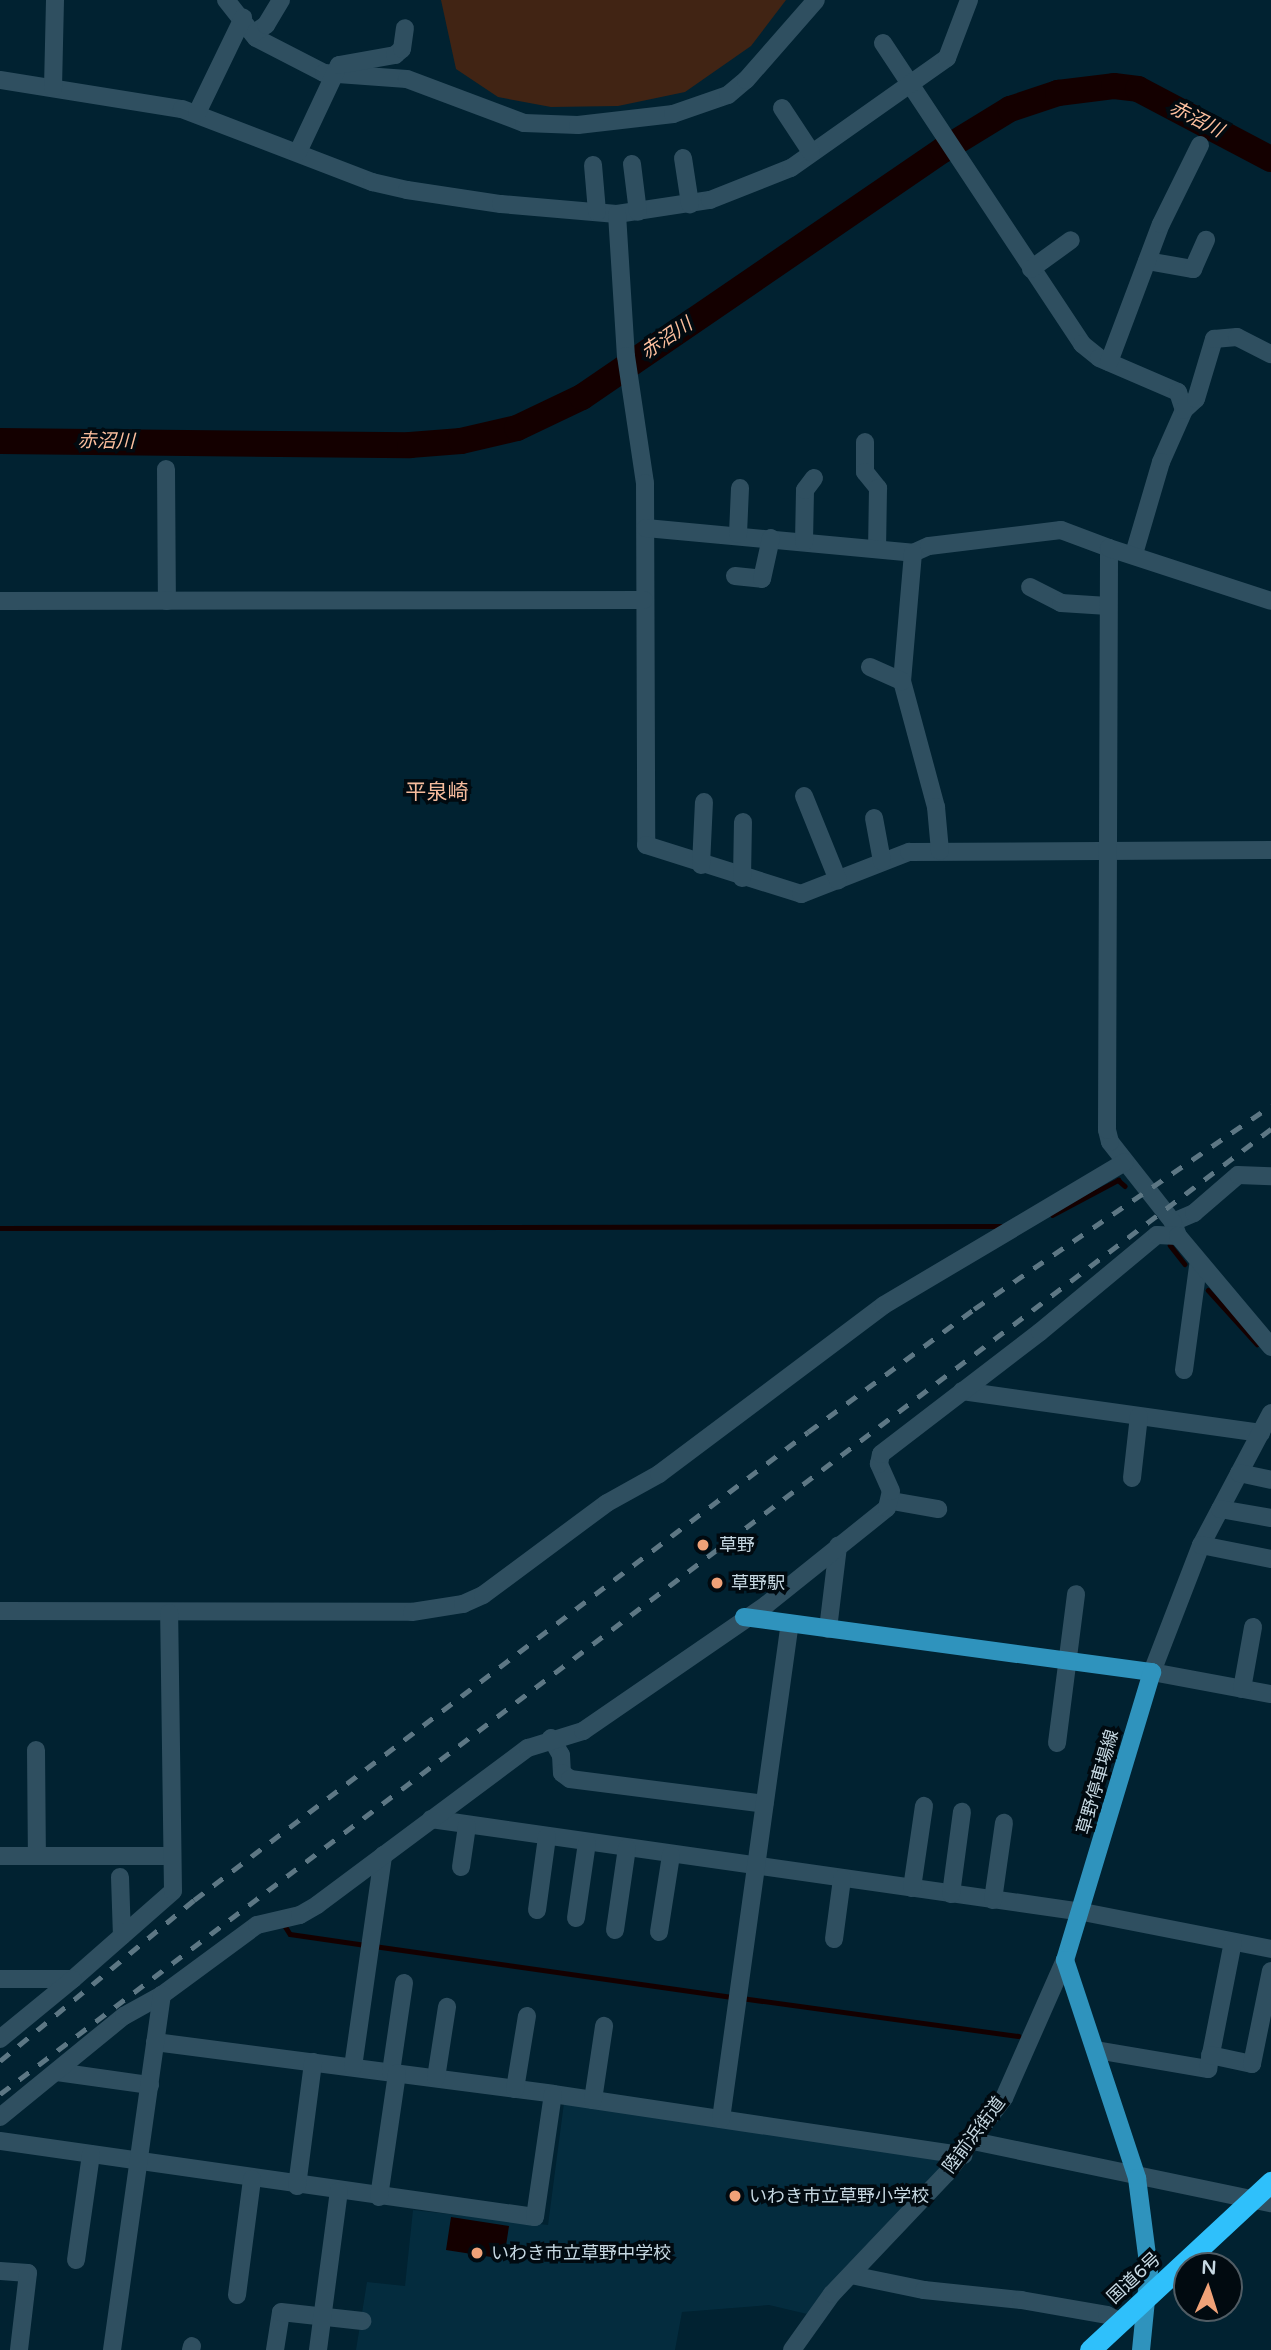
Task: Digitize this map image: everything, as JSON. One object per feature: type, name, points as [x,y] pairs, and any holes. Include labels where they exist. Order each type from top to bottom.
[{"type":"highway","name":"国道6号","points":[[1090,2350],[1262,2201],[1271,2182]]},
{"type":"main road","points":[[744,1617],[1152,1672]]},
{"type":"main road","name":"草野停車場線","points":[[1065,1960],[1083,1912],[1152,1672]]},
{"type":"main road","points":[[1065,1960],[1137,2178],[1149,2270],[1141,2350]]},
{"type":"street","points":[[53,88],[55,0]]},
{"type":"street","points":[[226,0],[287,56],[337,71],[416,81],[524,123],[591,125],[700,107],[735,91],[816,0]]},
{"type":"street","points":[[197,113],[254,27],[281,0]]},
{"type":"street","points":[[0,80],[197,113],[372,182],[407,190],[617,214],[690,204],[756,184],[811,152],[949,56],[969,0]]},
{"type":"street","points":[[298,152],[337,71],[394,55],[402,49],[405,28]]},
{"type":"street","points":[[883,43],[938,130],[1082,344],[1109,362],[1178,392],[1184,411]]},
{"type":"street","points":[[782,108],[811,152]]},
{"type":"street","points":[[1109,362],[1147,261],[1199,145]]},
{"type":"street","points":[[683,158],[690,204]]},
{"type":"street","points":[[632,164],[638,212]]},
{"type":"street","points":[[593,165],[597,212]]},
{"type":"street","points":[[617,214],[626,356],[635,414],[646,528],[643,841],[649,849],[801,894],[908,852],[1271,849]]},
{"type":"street","points":[[1031,269],[1071,240]]},
{"type":"street","points":[[1147,261],[1193,269],[1206,240]]},
{"type":"street","points":[[1134,554],[1161,462],[1184,411],[1196,399],[1214,339],[1237,337],[1270,351]]},
{"type":"street","points":[[864,442],[865,472],[878,488],[877,550]]},
{"type":"street","points":[[166,469],[167,601]]},
{"type":"street","points":[[804,541],[805,490],[814,478]]},
{"type":"street","points":[[738,534],[740,488]]},
{"type":"street","points":[[646,528],[738,534],[913,553],[929,546],[1061,530],[1271,601]]},
{"type":"street","points":[[735,576],[762,579],[771,538]]},
{"type":"street","points":[[1109,548],[1106,1121],[1110,1142],[1175,1229],[1198,1266],[1271,1347]]},
{"type":"street","points":[[913,553],[902,681],[936,807],[940,851]]},
{"type":"street","points":[[1030,587],[1060,603],[1108,606]]},
{"type":"street","points":[[0,601],[644,600]]},
{"type":"street","points":[[870,667],[902,681]]},
{"type":"street","points":[[804,796],[838,880]]},
{"type":"street","points":[[701,865],[704,802]]},
{"type":"street","points":[[874,818],[882,861]]},
{"type":"street","points":[[742,878],[743,822]]},
{"type":"street","points":[[0,1611],[412,1612],[463,1604],[483,1595],[607,1503],[659,1474],[884,1304],[1125,1162]]},
{"type":"street","points":[[892,1502],[878,1464],[881,1454],[1157,1236],[1175,1229],[1238,1175],[1271,1176]]},
{"type":"street","points":[[1184,1370],[1198,1266]]},
{"type":"street","points":[[962,1391],[1261,1433]]},
{"type":"street","points":[[1271,1413],[1201,1545],[1152,1672],[1271,1694]]},
{"type":"street","points":[[1132,1478],[1139,1416]]},
{"type":"street","points":[[1239,1473],[1271,1480]]},
{"type":"street","points":[[0,2117],[124,2016],[162,1995],[257,1925],[300,1915],[528,1748],[551,1738],[583,1731],[744,1617],[892,1502],[938,1509]]},
{"type":"street","points":[[1220,1509],[1271,1518]]},
{"type":"street","points":[[1201,1545],[1271,1559]]},
{"type":"street","points":[[828,1629],[838,1546]]},
{"type":"street","points":[[1057,1742],[1076,1594]]},
{"type":"street","points":[[0,2039],[173,1891],[169,1613]]},
{"type":"street","points":[[721,2119],[790,1624]]},
{"type":"street","points":[[1242,1689],[1253,1627]]},
{"type":"street","points":[[551,1738],[561,1755],[562,1773],[570,1779],[764,1804]]},
{"type":"street","points":[[36,1750],[37,1856]]},
{"type":"street","points":[[912,1888],[924,1806]]},
{"type":"street","points":[[951,1894],[962,1812]]},
{"type":"street","points":[[431,1819],[1083,1912],[1271,1949]]},
{"type":"street","points":[[993,1900],[1004,1823]]},
{"type":"street","points":[[461,1867],[467,1826]]},
{"type":"street","points":[[537,1910],[547,1837]]},
{"type":"street","points":[[576,1918],[587,1843]]},
{"type":"street","points":[[615,1930],[627,1849]]},
{"type":"street","points":[[353,2067],[383,1855]]},
{"type":"street","points":[[659,1932],[671,1855]]},
{"type":"street","points":[[0,1856],[171,1856]]},
{"type":"street","points":[[120,1877],[122,1936]]},
{"type":"street","points":[[834,1939],[842,1879]]},
{"type":"street","points":[[1096,2050],[1208,2069],[1233,1942]]},
{"type":"street","name":"陸前浜街道","points":[[793,2350],[832,2294],[968,2148],[1004,2098],[1065,1960]]},
{"type":"street","points":[[1210,2055],[1252,2064],[1271,1971]]},
{"type":"street","points":[[0,1979],[73,1979]]},
{"type":"street","points":[[379,2197],[404,1983]]},
{"type":"street","points":[[112,2350],[141,2162],[162,1995]]},
{"type":"street","points":[[436,2078],[447,2007]]},
{"type":"street","points":[[515,2089],[527,2016]]},
{"type":"street","points":[[593,2100],[604,2026]]},
{"type":"street","points":[[155,2042],[436,2078],[721,2119],[968,2148],[1262,2201]]},
{"type":"street","points":[[297,2186],[313,2062]]},
{"type":"street","points":[[57,2073],[150,2085]]},
{"type":"street","points":[[0,2141],[297,2186],[535,2217],[553,2094]]},
{"type":"street","points":[[76,2260],[91,2154]]},
{"type":"street","points":[[237,2295],[252,2179]]},
{"type":"street","points":[[318,2350],[339,2191]]},
{"type":"street","points":[[0,2271],[28,2273],[19,2350]]},
{"type":"street","points":[[851,2275],[1107,2315],[1121,2322]]},
{"type":"street","points":[[275,2350],[281,2312],[363,2321]]},
{"type":"shaded area","points":[[441,0],[786,0],[751,46],[685,92],[618,106],[551,107],[498,97],[456,69]]},
{"type":"shaded area","name":"いわき市立草野小学校","points":[[564,2103],[936,2159],[945,2167],[807,2314],[769,2305],[682,2312],[675,2350],[356,2350],[367,2282],[405,2286],[413,2210],[548,2225]]},
{"type":"shaded area","points":[[451,2217],[509,2226],[504,2259],[446,2250]]},
{"type":"waterway","name":"赤沼川","points":[[0,441],[410,445],[461,441],[517,428],[582,397],[943,150],[1010,109],[1058,93],[1114,86],[1138,89],[1271,159]]},
{"type":"waterway","points":[[1052,1215],[1118,1180],[1125,1186]]},
{"type":"waterway","points":[[0,1228],[1004,1226]]},
{"type":"waterway","points":[[1170,1245],[1185,1264]]},
{"type":"waterway","points":[[1208,1290],[1257,1344]]},
{"type":"waterway","points":[[285,1926],[290,1934],[365,1945]]},
{"type":"waterway","points":[[374,1946],[733,1997]]},
{"type":"waterway","points":[[741,1998],[1018,2036]]},
{"type":"railway","points":[[0,2061],[194,1900],[808,1432],[974,1309],[1271,1106]]},
{"type":"railway","points":[[0,2094],[1271,1129]]},
{"type":"place","name":"草野","points":[[703,1545]]},
{"type":"place","name":"草野駅","points":[[717,1583]]},
{"type":"place","name":"いわき市立草野小学校","points":[[735,2196]]},
{"type":"place","name":"いわき市立草野中学校","points":[[477,2253]]},
{"type":"district","name":"平泉崎","points":[[437,793]]}]
